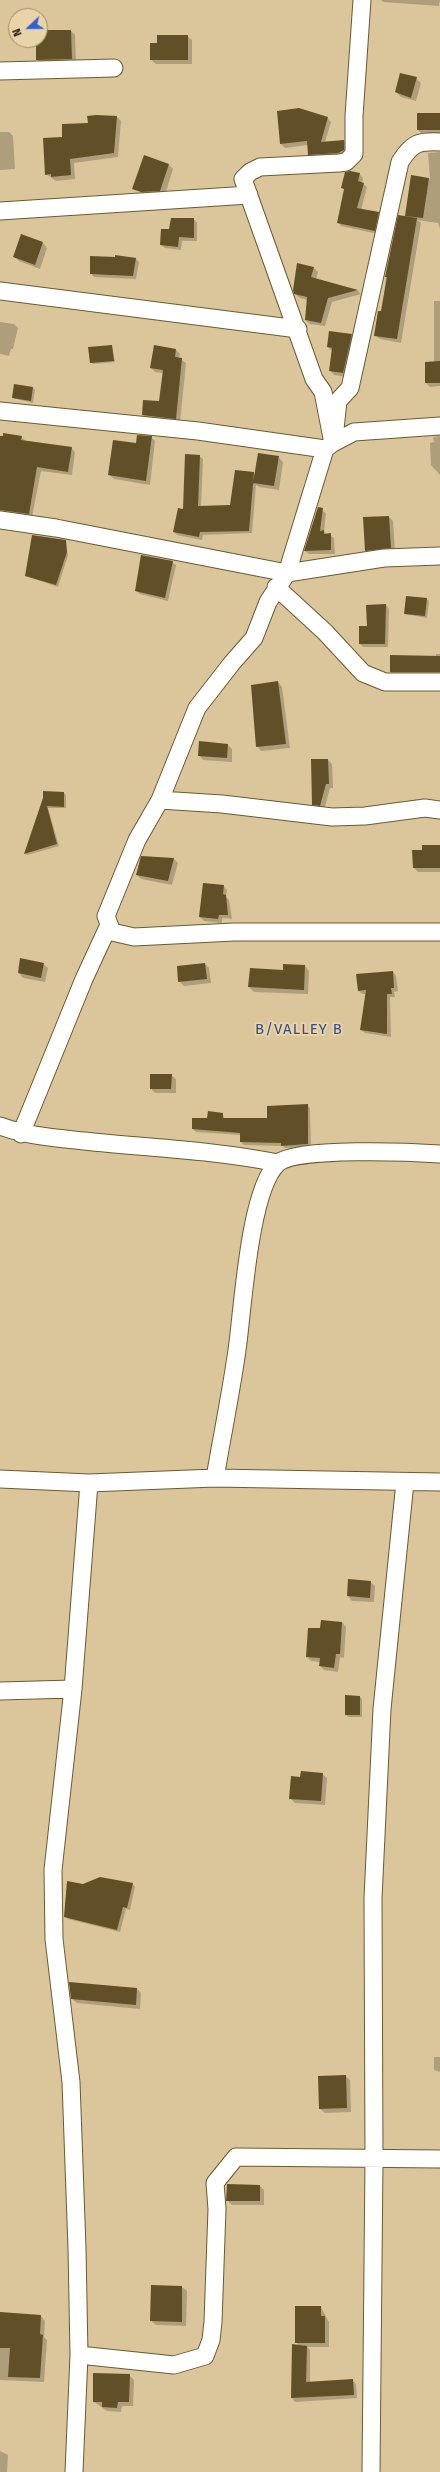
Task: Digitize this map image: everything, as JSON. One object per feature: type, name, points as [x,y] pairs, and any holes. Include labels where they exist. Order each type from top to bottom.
[{"type":"street","points":[[329,446],[323,392],[314,379],[298,328],[243,179],[250,172],[260,167],[339,163],[346,162],[354,154],[354,116],[362,0]]},
{"type":"street","points":[[0,71],[114,68]]},
{"type":"street","points":[[440,142],[418,143],[409,148],[400,162],[350,388],[338,401],[329,446],[287,573],[276,587],[254,638],[232,663],[197,708],[160,800],[136,840],[106,916],[108,927],[112,932],[134,937],[234,932],[440,932]]},
{"type":"street","points":[[0,211],[249,195]]},
{"type":"street","points":[[0,291],[298,328]]},
{"type":"street","points":[[0,410],[329,446],[354,432],[440,426]]},
{"type":"street","points":[[0,520],[56,528],[287,573],[384,558],[440,556]]},
{"type":"street","points":[[276,587],[325,632],[363,673],[385,682],[440,682]]},
{"type":"street","points":[[160,800],[222,804],[332,817],[365,816],[425,808],[440,810]]},
{"type":"street","points":[[21,1134],[84,979],[108,927]]},
{"type":"street","points":[[0,1126],[21,1134],[110,1144],[232,1153],[278,1162],[299,1156],[378,1150],[440,1154]]},
{"type":"street","points":[[215,1478],[237,1351],[254,1220],[264,1185],[278,1162]]},
{"type":"street","points":[[0,1479],[89,1483],[215,1478],[440,1482]]},
{"type":"street","points":[[371,2472],[374,2160],[373,1898],[382,1709],[405,1482]]},
{"type":"street","points":[[74,2472],[78,2355],[77,2248],[71,2082],[54,1939],[53,1870],[73,1689],[89,1483]]},
{"type":"street","points":[[0,1690],[73,1689]]},
{"type":"street","points":[[78,2355],[174,2365],[205,2356],[211,2340],[213,2322],[217,2217],[215,2183],[236,2157],[374,2160],[440,2159]]},
{"type":"building","points":[[48,30],[71,30],[72,59],[36,60],[36,48],[48,48]]},
{"type":"building","points":[[157,35],[188,35],[188,60],[150,60],[150,43],[157,43]]},
{"type":"building","points":[[400,73],[417,77],[411,98],[395,92]]},
{"type":"building","points":[[299,108],[328,117],[321,142],[344,140],[344,150],[338,153],[308,155],[307,141],[280,144],[277,111]]},
{"type":"building","points":[[417,113],[440,113],[440,130],[417,130]]},
{"type":"building","points":[[87,116],[117,116],[114,153],[70,159],[71,175],[51,177],[51,174],[45,175],[43,138],[62,137],[62,124],[88,123]]},
{"type":"building","points":[[144,155],[169,164],[160,191],[141,192],[132,189]]},
{"type":"building","points":[[350,171],[360,173],[358,181],[364,183],[357,208],[379,212],[375,231],[337,223],[344,189],[341,188],[345,172]]},
{"type":"building","points":[[411,175],[429,178],[423,218],[405,216]]},
{"type":"building","points":[[398,215],[417,218],[397,339],[374,336],[378,311],[381,311],[387,277],[385,277]]},
{"type":"building","points":[[171,218],[194,218],[194,238],[179,237],[178,247],[160,245],[161,229],[169,229]]},
{"type":"building","points":[[21,234],[43,242],[35,265],[13,257]]},
{"type":"building","points":[[115,255],[136,258],[133,276],[90,274],[90,256],[115,257]]},
{"type":"building","points":[[297,263],[314,267],[311,277],[358,290],[328,298],[321,323],[305,320],[307,297],[294,294],[293,290]]},
{"type":"building","points":[[329,331],[352,334],[343,373],[329,371],[332,348],[327,347]]},
{"type":"building","points":[[112,345],[114,361],[90,363],[88,347]]},
{"type":"building","points":[[154,345],[176,349],[175,357],[182,358],[176,419],[142,415],[143,400],[159,401],[163,370],[150,368]]},
{"type":"building","points":[[440,361],[440,383],[425,383],[425,362]]},
{"type":"building","points":[[14,384],[33,387],[31,401],[12,398]]},
{"type":"building","points":[[3,433],[22,436],[21,440],[72,447],[68,472],[37,467],[29,514],[0,510],[0,436],[3,436]]},
{"type":"building","points":[[137,435],[152,436],[146,481],[108,475],[113,440],[136,443]]},
{"type":"building","points":[[258,453],[279,456],[274,486],[253,483]]},
{"type":"building","points":[[185,454],[200,455],[198,506],[230,505],[235,470],[254,472],[249,531],[200,532],[199,537],[173,532],[178,508],[183,509]]},
{"type":"building","points":[[318,507],[323,508],[320,531],[324,530],[324,534],[331,533],[331,550],[304,551]]},
{"type":"building","points":[[389,516],[391,548],[365,551],[363,517]]},
{"type":"building","points":[[32,535],[66,540],[67,552],[56,585],[25,576]]},
{"type":"building","points":[[141,555],[173,561],[165,598],[135,591]]},
{"type":"building","points":[[406,596],[427,598],[425,616],[404,614]]},
{"type":"building","points":[[386,604],[385,644],[359,644],[359,626],[367,626],[366,605]]},
{"type":"building","points":[[390,655],[440,656],[440,672],[390,672]]},
{"type":"building","points":[[278,681],[286,744],[256,747],[251,685]]},
{"type":"building","points":[[199,741],[228,744],[227,758],[198,756]]},
{"type":"building","points":[[311,759],[328,759],[329,784],[326,784],[320,806],[312,805]]},
{"type":"building","points":[[43,791],[64,792],[64,807],[47,806],[57,844],[24,854],[43,798]]},
{"type":"building","points":[[422,845],[440,845],[440,868],[413,868],[412,850],[422,850]]},
{"type":"building","points":[[141,856],[174,858],[168,881],[136,875]]},
{"type":"building","points":[[203,883],[224,885],[223,894],[226,895],[228,915],[219,915],[218,919],[199,917]]},
{"type":"building","points":[[20,958],[44,963],[41,978],[18,973]]},
{"type":"building","points":[[205,963],[207,979],[178,982],[177,966]]},
{"type":"building","points":[[283,964],[305,965],[304,990],[248,987],[250,968],[283,970]]},
{"type":"building","points":[[393,971],[394,988],[391,988],[392,994],[387,994],[387,1034],[360,1030],[366,990],[358,991],[356,974]]},
{"type":"building","points":[[150,1074],[172,1074],[171,1089],[150,1089]]},
{"type":"building","points":[[308,1104],[308,1144],[281,1146],[281,1143],[240,1142],[240,1133],[192,1129],[192,1118],[207,1118],[208,1111],[223,1113],[223,1118],[267,1118],[267,1106]]},
{"type":"building","points":[[348,1579],[371,1581],[370,1598],[347,1596]]},
{"type":"building","points":[[321,1620],[342,1622],[340,1654],[336,1654],[334,1668],[319,1666],[320,1658],[306,1657],[308,1628],[320,1628]]},
{"type":"building","points":[[345,1695],[360,1696],[360,1715],[345,1715]]},
{"type":"building","points":[[301,1771],[323,1773],[321,1801],[289,1799],[291,1776],[300,1777]]},
{"type":"building","points":[[100,1877],[133,1883],[127,1908],[123,1907],[117,1930],[64,1917],[67,1881],[83,1884]]},
{"type":"building","points":[[69,1982],[137,1988],[136,2005],[71,1999]]},
{"type":"building","points":[[346,2075],[347,2108],[319,2109],[318,2076]]},
{"type":"building","points":[[227,2184],[260,2185],[260,2201],[226,2201]]},
{"type":"building","points":[[151,2285],[182,2286],[182,2322],[150,2321]]},
{"type":"building","points":[[295,2306],[321,2306],[321,2316],[325,2316],[325,2343],[295,2343]]},
{"type":"building","points":[[0,2312],[41,2315],[40,2334],[43,2335],[40,2378],[8,2377],[10,2348],[0,2348]]},
{"type":"building","points":[[292,2344],[307,2346],[306,2382],[353,2379],[354,2395],[291,2398]]},
{"type":"building","points":[[93,2373],[130,2374],[129,2402],[118,2402],[117,2408],[102,2407],[102,2402],[93,2402]]},
{"type":"district","name":"B/VALLEY B","points":[[299,1030]]}]
